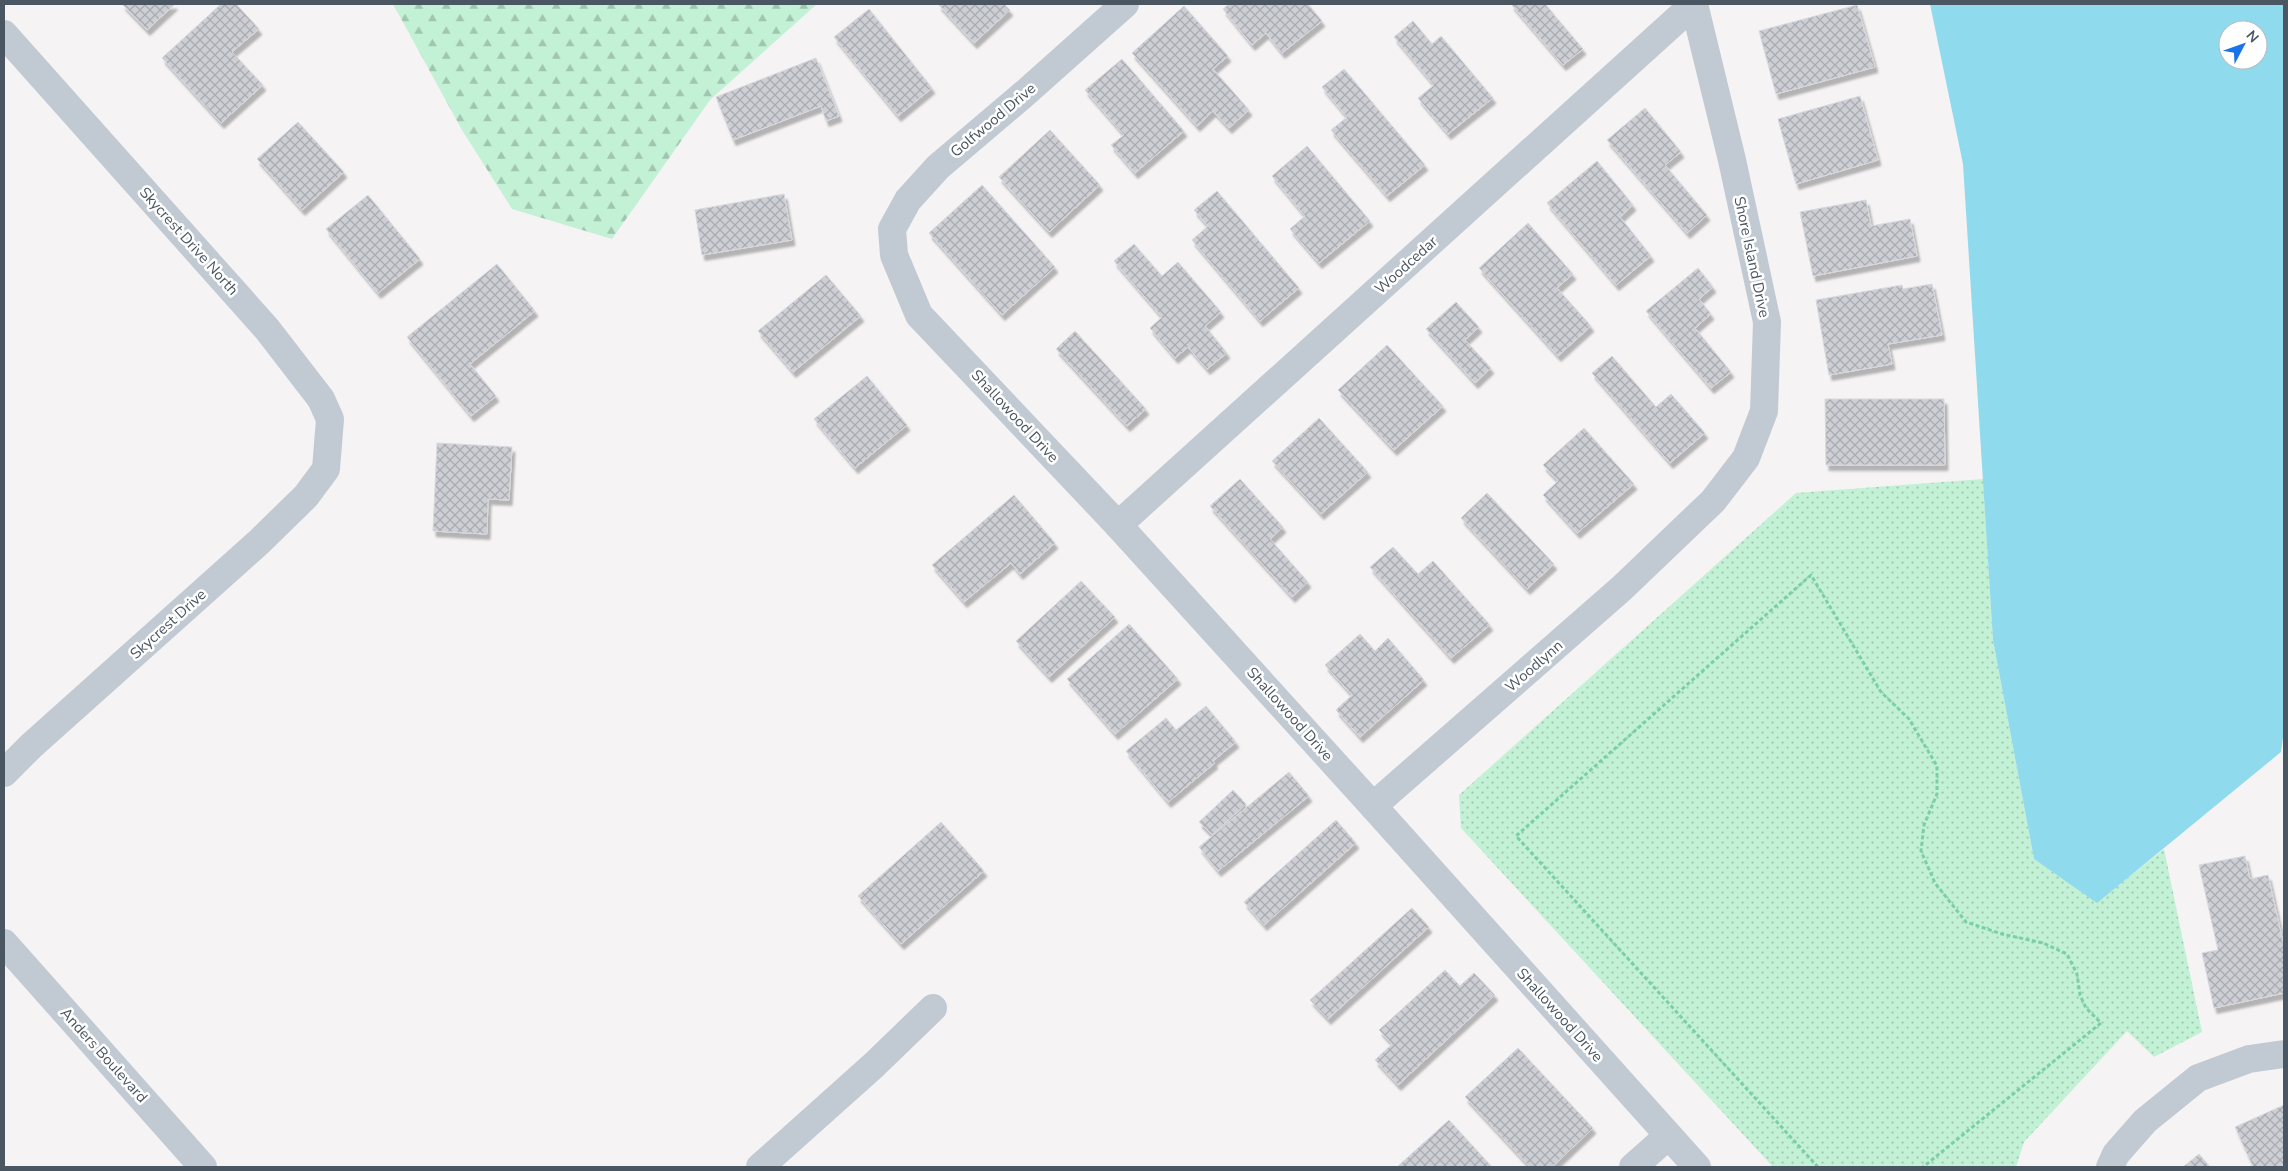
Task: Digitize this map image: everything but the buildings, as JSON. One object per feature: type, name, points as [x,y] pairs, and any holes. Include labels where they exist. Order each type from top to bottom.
[{"type":"street","name":"Golfwood Drive","points":[[894,255],[892,229],[908,200],[938,167],[1125,4]]},
{"type":"street","name":"Shore Island Drive","points":[[1691,522],[1713,501],[1746,458],[1764,411],[1767,322],[1732,160],[1694,4]]},
{"type":"street","name":"Woodcedar","points":[[1118,525],[1694,4]]},
{"type":"street","name":"Skycrest Drive North","points":[[4,34],[267,329],[321,399],[330,419],[326,469]]},
{"type":"street","name":"Shallowood Drive","points":[[894,255],[919,315],[1118,525],[1697,1167]]},
{"type":"street","name":"Skycrest Drive","points":[[4,773],[31,746],[259,542],[306,496],[326,469]]},
{"type":"street","name":"Woodlynn","points":[[1373,806],[1622,588],[1691,522]]},
{"type":"street","name":"Anders Boulevard","points":[[4,943],[203,1167]]},
{"type":"street","points":[[760,1167],[874,1065],[933,1008]]},
{"type":"street","points":[[2110,1167],[2116,1154],[2145,1122],[2198,1078],[2249,1059],[2284,1054]]},
{"type":"street","points":[[1632,1167],[1668,1136]]},
{"type":"path","points":[[1818,1167],[1516,836],[1811,575],[1881,692],[1909,719],[1937,766],[1937,794],[1924,826],[1922,851],[1935,883],[1966,922],[2002,934],[2043,943],[2067,954],[2077,974],[2080,995],[2086,1008],[2101,1023],[1924,1167]]},
{"type":"green space","points":[[393,4],[817,4],[710,100],[612,239],[512,209],[462,130]]},
{"type":"green space","points":[[1983,479],[1993,640],[2034,859],[2097,902],[2164,849],[2202,1032],[2154,1057],[2127,1031],[2024,1142],[2016,1167],[1773,1167],[1461,828],[1459,795],[1796,493]]},
{"type":"water","points":[[1930,4],[2284,4],[2284,730],[2281,752],[2097,903],[2034,859],[1993,640],[1963,164]]}]
